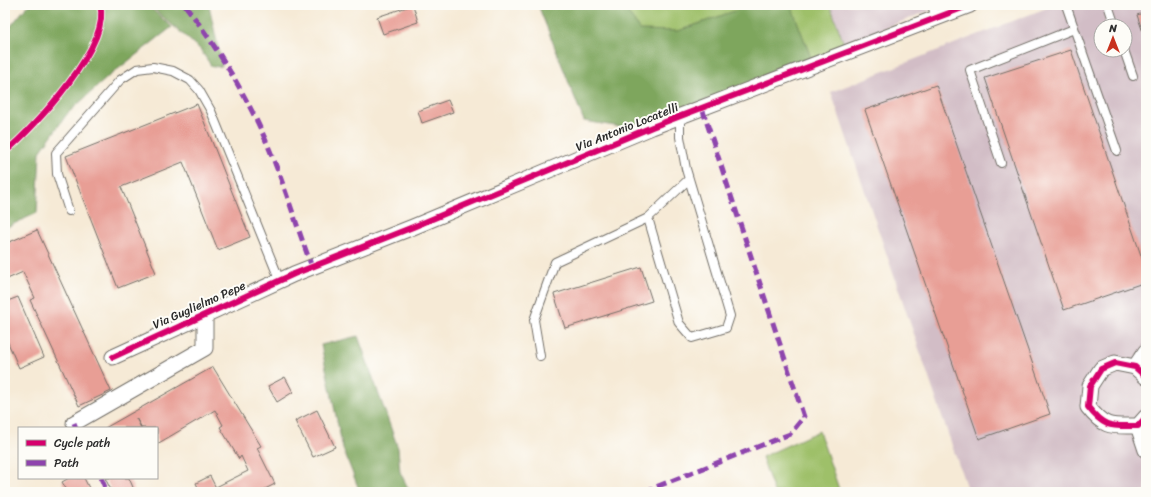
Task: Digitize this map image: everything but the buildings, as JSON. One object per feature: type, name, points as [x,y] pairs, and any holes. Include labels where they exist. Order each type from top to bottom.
[{"type":"street","name":"Via Antonio Locatelli","points":[[294,274],[413,227],[934,12],[970,5]]},
{"type":"street","name":"Via Guglielmo Pepe","points":[[113,357],[294,274]]},
{"type":"street","name":"Via Guglielmo Pepe","points":[[74,423],[205,348],[205,314]]},
{"type":"street","points":[[1146,351],[1141,372],[1115,363],[1101,369],[1090,386],[1088,407],[1098,420],[1112,426],[1142,422],[1146,450]]},
{"type":"lane","points":[[1066,5],[1117,151]]},
{"type":"lane","points":[[1108,5],[1112,18]]},
{"type":"lane","points":[[1001,163],[970,70],[1074,29]]},
{"type":"lane","points":[[1127,58],[1133,76]]},
{"type":"lane","points":[[69,211],[57,174],[56,153],[120,80],[137,69],[153,67],[173,70],[190,80],[199,90],[211,111],[280,281]]},
{"type":"lane","points":[[648,218],[679,323],[692,338],[726,328],[730,316],[689,179],[680,137],[680,117]]},
{"type":"lane","points":[[540,356],[534,320],[555,262],[648,218],[689,179]]},
{"type":"shaded area","points":[[830,5],[944,5],[844,44]]},
{"type":"shaded area","points":[[1054,5],[1146,5],[1146,492],[968,492],[831,92]]},
{"type":"green space","points":[[28,5],[147,5],[172,27],[109,76],[67,114],[40,152],[37,213],[5,228],[5,33]]},
{"type":"green space","points":[[149,5],[209,5],[222,66],[212,67],[200,49]]},
{"type":"green space","points":[[538,5],[623,5],[640,30],[678,31],[751,5],[791,5],[813,63],[627,128],[584,121]]},
{"type":"green space","points":[[582,5],[830,5],[844,44],[813,63],[627,128]]},
{"type":"green space","points":[[358,336],[398,448],[400,472],[410,492],[360,492],[343,449],[321,345]]},
{"type":"green space","points":[[819,431],[840,492],[774,492],[762,457]]},
{"type":"marked path","points":[[185,5],[225,62],[248,103],[268,145],[281,178],[312,267]]},
{"type":"marked path","points":[[643,492],[790,434],[804,417],[702,108]]},
{"type":"marked path","points":[[74,423],[76,427]]},
{"type":"marked path","points":[[101,479],[107,492]]},
{"type":"cycle path","points":[[5,152],[51,105],[83,62],[94,41],[101,22],[100,5]]},
{"type":"cycle path","points":[[113,357],[294,274],[413,227],[652,127],[970,5]]},
{"type":"cycle path","points":[[1146,377],[1135,367],[1115,363],[1101,369],[1090,386],[1088,407],[1104,423],[1115,426],[1138,426],[1146,417]]}]
